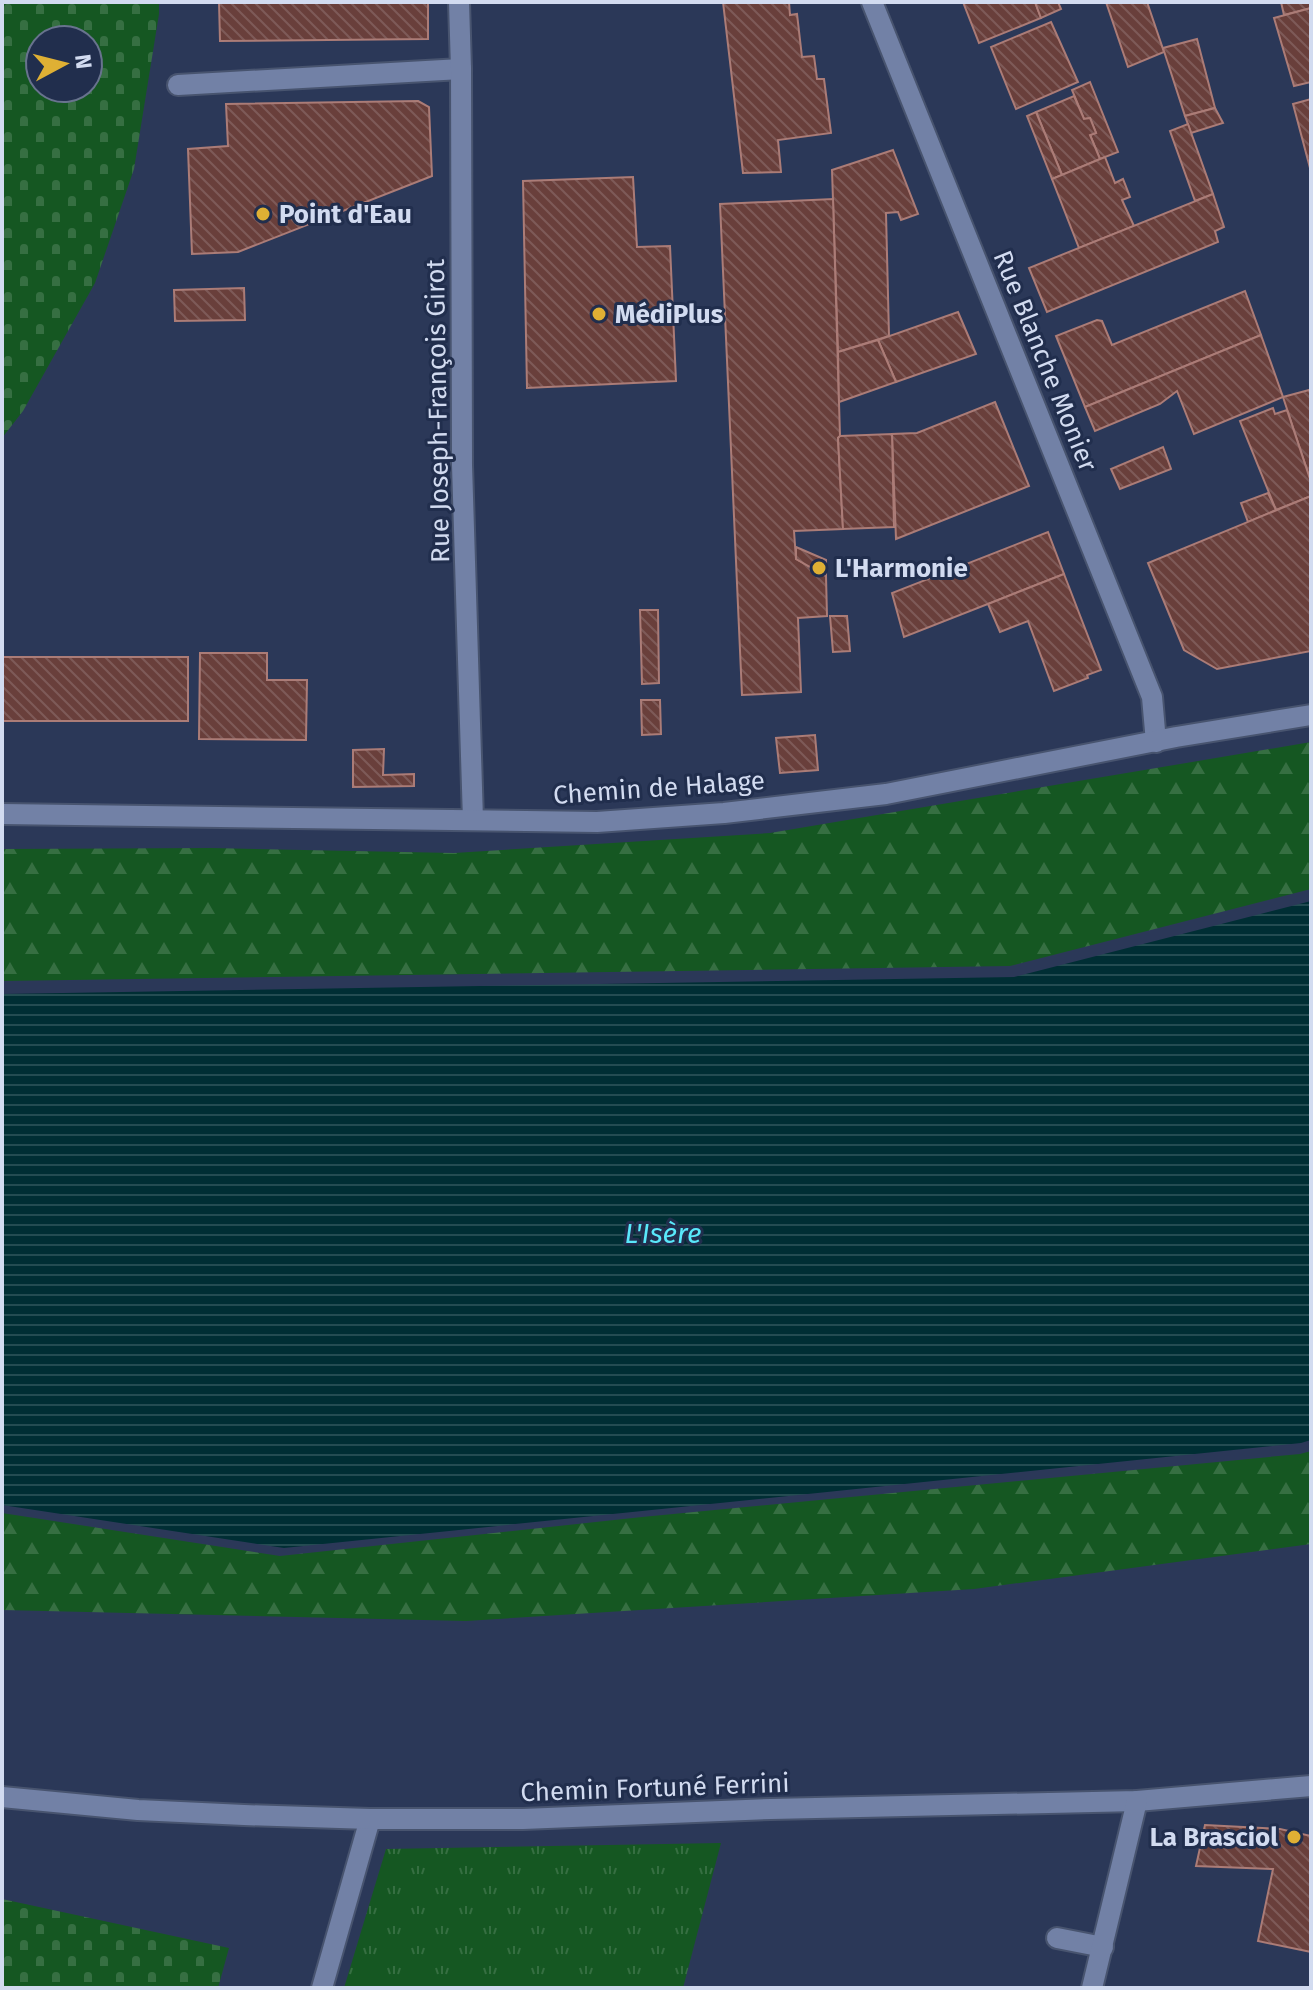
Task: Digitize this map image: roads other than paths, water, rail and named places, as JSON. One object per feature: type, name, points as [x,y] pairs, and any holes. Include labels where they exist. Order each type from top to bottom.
[{"type":"street","name":"Rue Joseph-François Girot","points":[[459,2],[462,465],[473,820]]},
{"type":"street","name":"Rue Blanche Monier","points":[[872,2],[1152,697],[1156,742]]},
{"type":"street","points":[[178,85],[461,69]]},
{"type":"street","name":"Chemin de Halage","points":[[2,814],[597,822],[739,811],[886,794],[1311,715]]},
{"type":"street","name":"Chemin Fortuné Ferrini","points":[[2,1797],[138,1810],[370,1819],[523,1819],[750,1809],[1137,1801],[1311,1786]]},
{"type":"street","points":[[1092,1988],[1137,1801]]},
{"type":"street","points":[[322,1988],[370,1819]]},
{"type":"street","points":[[1057,1938],[1103,1947]]},
{"type":"water","name":"L'Isère","points":[[1311,901],[1311,1440],[284,1548],[2,1505],[2,994],[1014,977]]},
{"type":"place","name":"Point d'Eau","points":[[263,214]]},
{"type":"place","name":"MédiPlus","points":[[599,314]]},
{"type":"place","name":"L'Harmonie","points":[[819,568]]},
{"type":"place","name":"La Brasciol","points":[[1294,1837]]}]
